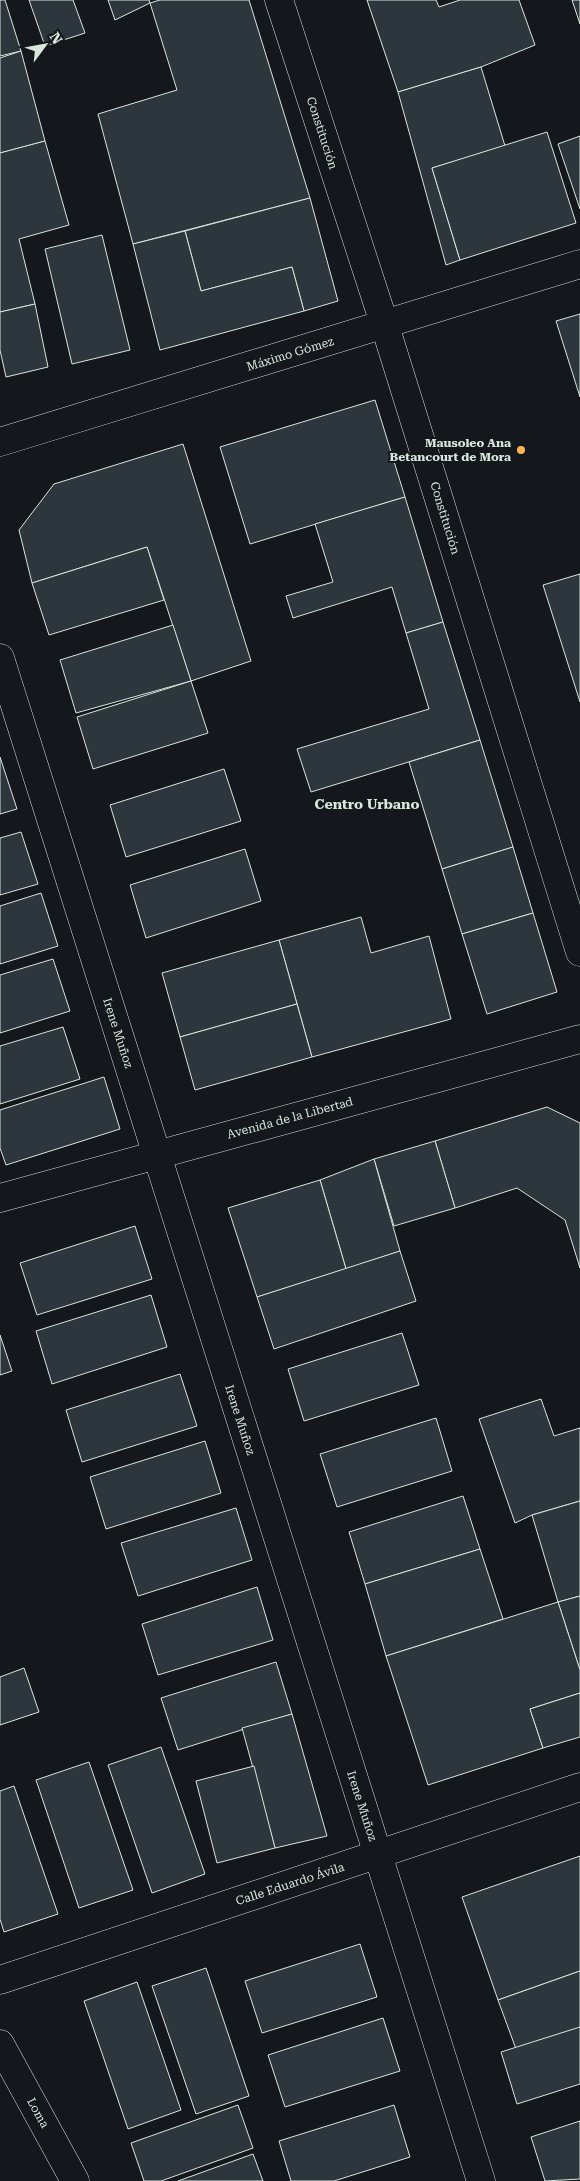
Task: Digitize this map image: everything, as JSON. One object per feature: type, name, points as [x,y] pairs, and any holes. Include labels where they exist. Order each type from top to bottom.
[{"type":"street","name":"Constitución","points":[[279,0],[385,326],[580,952]]},
{"type":"street","name":"Máximo Gómez","points":[[0,442],[385,326],[580,264]]},
{"type":"street","name":"Irene Muñoz","points":[[0,658],[480,2181]]},
{"type":"street","name":"Avenida de la Libertad","points":[[0,1198],[580,1039]]},
{"type":"street","name":"Calle Eduardo Ávila","points":[[0,1980],[580,1788]]},
{"type":"street","name":"Loma","points":[[0,2044],[75,2181]]},
{"type":"building","points":[[0,0],[5,0],[21,51],[0,56]]},
{"type":"building","points":[[29,0],[73,0],[85,33],[45,46]]},
{"type":"building","points":[[108,0],[149,0],[150,3],[115,20]]},
{"type":"building","points":[[160,0],[249,0],[310,198],[133,244],[98,114],[177,90],[150,3]]},
{"type":"building","points":[[367,0],[436,0],[439,7],[460,0],[519,0],[535,45],[481,67],[398,92]]},
{"type":"building","points":[[572,0],[580,0],[580,24]]},
{"type":"building","points":[[21,51],[45,141],[0,153],[0,58]]},
{"type":"building","points":[[481,67],[505,146],[432,168],[460,260],[446,265],[398,92]]},
{"type":"building","points":[[547,132],[576,223],[460,260],[432,168]]},
{"type":"building","points":[[580,136],[580,209],[558,144]]},
{"type":"building","points":[[45,141],[69,225],[19,239],[35,304],[0,312],[0,153]]},
{"type":"building","points":[[310,198],[338,301],[304,311],[292,267],[201,291],[185,231]]},
{"type":"building","points":[[185,231],[201,291],[292,267],[304,311],[160,350],[133,244]]},
{"type":"building","points":[[102,235],[130,350],[72,364],[45,249]]},
{"type":"building","points":[[35,304],[48,367],[6,377],[0,350],[0,312]]},
{"type":"building","points":[[580,314],[580,397],[556,321]]},
{"type":"building","points":[[375,400],[405,497],[250,544],[220,447]]},
{"type":"building","points":[[183,444],[251,661],[191,681],[147,547],[32,583],[19,530],[54,484]]},
{"type":"building","points":[[405,497],[443,622],[406,633],[392,587],[293,618],[286,596],[333,582],[315,524]]},
{"type":"building","points":[[147,547],[164,600],[49,635],[32,583]]},
{"type":"building","points":[[580,574],[580,702],[543,585]]},
{"type":"building","points":[[443,622],[480,740],[311,792],[297,749],[429,709],[406,633]]},
{"type":"building","points":[[173,625],[191,681],[76,713],[60,660]]},
{"type":"building","points":[[191,681],[208,733],[93,769],[77,717]]},
{"type":"building","points":[[480,740],[513,847],[442,869],[409,762]]},
{"type":"building","points":[[0,757],[17,809],[0,814]]},
{"type":"building","points":[[224,769],[241,821],[126,857],[110,805]]},
{"type":"building","points":[[21,832],[38,884],[0,895],[0,838]]},
{"type":"building","points":[[513,847],[533,913],[462,934],[442,869]]},
{"type":"building","points":[[245,849],[261,901],[146,938],[130,885]]},
{"type":"building","points":[[41,893],[58,946],[0,964],[0,906]]},
{"type":"building","points":[[533,913],[557,992],[487,1014],[462,934]]},
{"type":"building","points":[[361,917],[371,953],[429,936],[451,1019],[312,1057],[279,940]]},
{"type":"building","points":[[279,940],[297,1004],[180,1037],[162,973]]},
{"type":"building","points":[[53,959],[70,1011],[0,1033],[0,975]]},
{"type":"building","points":[[297,1004],[312,1057],[195,1090],[180,1037]]},
{"type":"building","points":[[63,1027],[80,1079],[0,1104],[0,1046]]},
{"type":"building","points":[[104,1077],[120,1129],[6,1165],[0,1148],[0,1110]]},
{"type":"building","points":[[547,1107],[580,1123],[580,1268],[565,1220],[517,1188],[455,1208],[435,1141]]},
{"type":"building","points":[[435,1141],[455,1208],[394,1226],[374,1159]]},
{"type":"building","points":[[374,1159],[400,1251],[346,1269],[320,1180]]},
{"type":"building","points":[[320,1180],[346,1269],[257,1297],[228,1208]]},
{"type":"building","points":[[135,1226],[152,1279],[37,1315],[20,1263]]},
{"type":"building","points":[[400,1251],[416,1301],[274,1349],[257,1297]]},
{"type":"building","points":[[151,1295],[167,1347],[52,1384],[36,1331]]},
{"type":"building","points":[[402,1333],[419,1385],[304,1421],[288,1369]]},
{"type":"building","points":[[0,1335],[12,1371],[0,1375]]},
{"type":"building","points":[[180,1374],[197,1426],[82,1462],[66,1410]]},
{"type":"building","points":[[541,1399],[554,1436],[580,1428],[580,1501],[532,1515],[515,1523],[479,1419]]},
{"type":"building","points":[[436,1418],[452,1471],[337,1507],[320,1454]]},
{"type":"building","points":[[205,1441],[221,1493],[106,1529],[90,1477]]},
{"type":"building","points":[[463,1496],[480,1549],[365,1584],[349,1532]]},
{"type":"building","points":[[580,1501],[580,1596],[558,1602],[532,1515]]},
{"type":"building","points":[[236,1508],[252,1560],[138,1596],[121,1543]]},
{"type":"building","points":[[480,1549],[503,1619],[386,1656],[365,1584]]},
{"type":"building","points":[[257,1587],[273,1640],[158,1675],[142,1624]]},
{"type":"building","points":[[580,1596],[580,1670],[558,1602]]},
{"type":"building","points":[[558,1602],[580,1670],[580,1693],[530,1709],[543,1748],[428,1785],[386,1656]]},
{"type":"building","points":[[276,1662],[292,1714],[178,1750],[161,1698]]},
{"type":"building","points":[[24,1668],[39,1712],[0,1725],[0,1677]]},
{"type":"building","points":[[580,1693],[580,1737],[543,1748],[530,1709]]},
{"type":"building","points":[[292,1714],[327,1836],[275,1848],[242,1728]]},
{"type":"building","points":[[161,1747],[205,1874],[152,1893],[108,1765]]},
{"type":"building","points":[[89,1762],[133,1890],[79,1908],[36,1780]]},
{"type":"building","points":[[254,1766],[275,1848],[217,1863],[196,1781]]},
{"type":"building","points":[[14,1786],[58,1914],[4,1932],[0,1919],[0,1791]]},
{"type":"building","points":[[580,1856],[580,1971],[498,2000],[462,1897]]},
{"type":"building","points":[[360,1944],[377,1997],[262,2033],[245,1981]]},
{"type":"building","points":[[206,1968],[249,2096],[196,2114],[152,1986]]},
{"type":"building","points":[[580,1971],[580,2028],[516,2049],[498,2000]]},
{"type":"building","points":[[137,1982],[181,2110],[128,2129],[84,2001]]},
{"type":"building","points":[[383,2018],[400,2071],[285,2107],[268,2055]]},
{"type":"building","points":[[580,2027],[580,2084],[517,2104],[501,2052]]},
{"type":"building","points":[[238,2105],[253,2148],[161,2181],[144,2181],[131,2143]]},
{"type":"building","points":[[394,2105],[410,2157],[334,2181],[291,2181],[279,2141]]},
{"type":"building","points":[[580,2121],[580,2179],[545,2181],[531,2137]]},
{"type":"building","points":[[253,2154],[263,2181],[178,2181]]},
{"type":"place","name":"Mausoleo Ana Betancourt de Mora","points":[[521,450]]},
{"type":"district","name":"Centro Urbano","points":[[367,804]]}]
